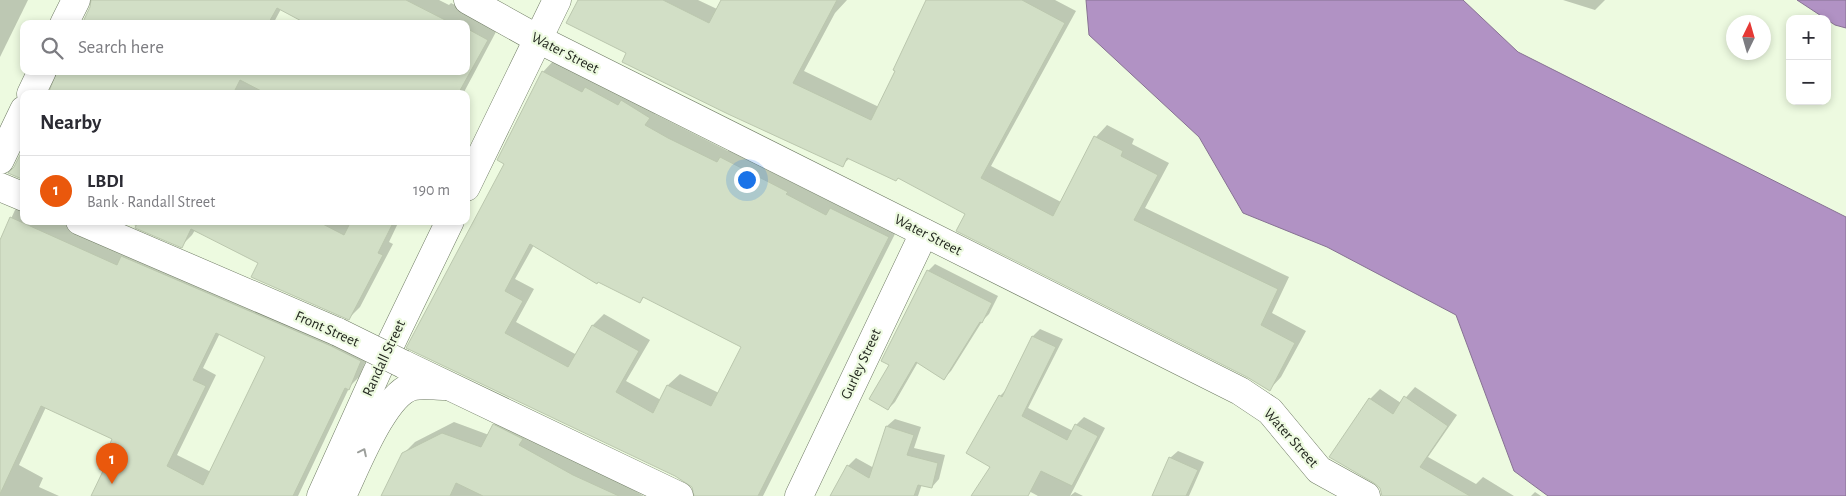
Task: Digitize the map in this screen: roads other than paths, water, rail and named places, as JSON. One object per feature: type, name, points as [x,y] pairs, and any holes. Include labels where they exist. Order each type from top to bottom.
[{"type":"street","points":[[66,20],[76,0]]},
{"type":"street","name":"Water Street","points":[[468,0],[538,40],[1240,391],[1270,411],[1319,470],[1366,496]]},
{"type":"street","points":[[470,179],[557,0]]},
{"type":"street","points":[[33,90],[40,75]]},
{"type":"street","points":[[0,160],[20,118]]},
{"type":"street","points":[[0,187],[20,195]]},
{"type":"street","name":"Front Street","points":[[89,225],[338,332],[679,496]]},
{"type":"street","name":"Randall Street","points":[[321,496],[377,372],[448,225]]},
{"type":"street","name":"Gurley Street","points":[[799,496],[924,233]]},
{"type":"street","points":[[342,496],[381,416],[391,401],[402,391],[414,386],[449,386]]},
{"type":"place","name":"LBDI","points":[[112,484]]}]
